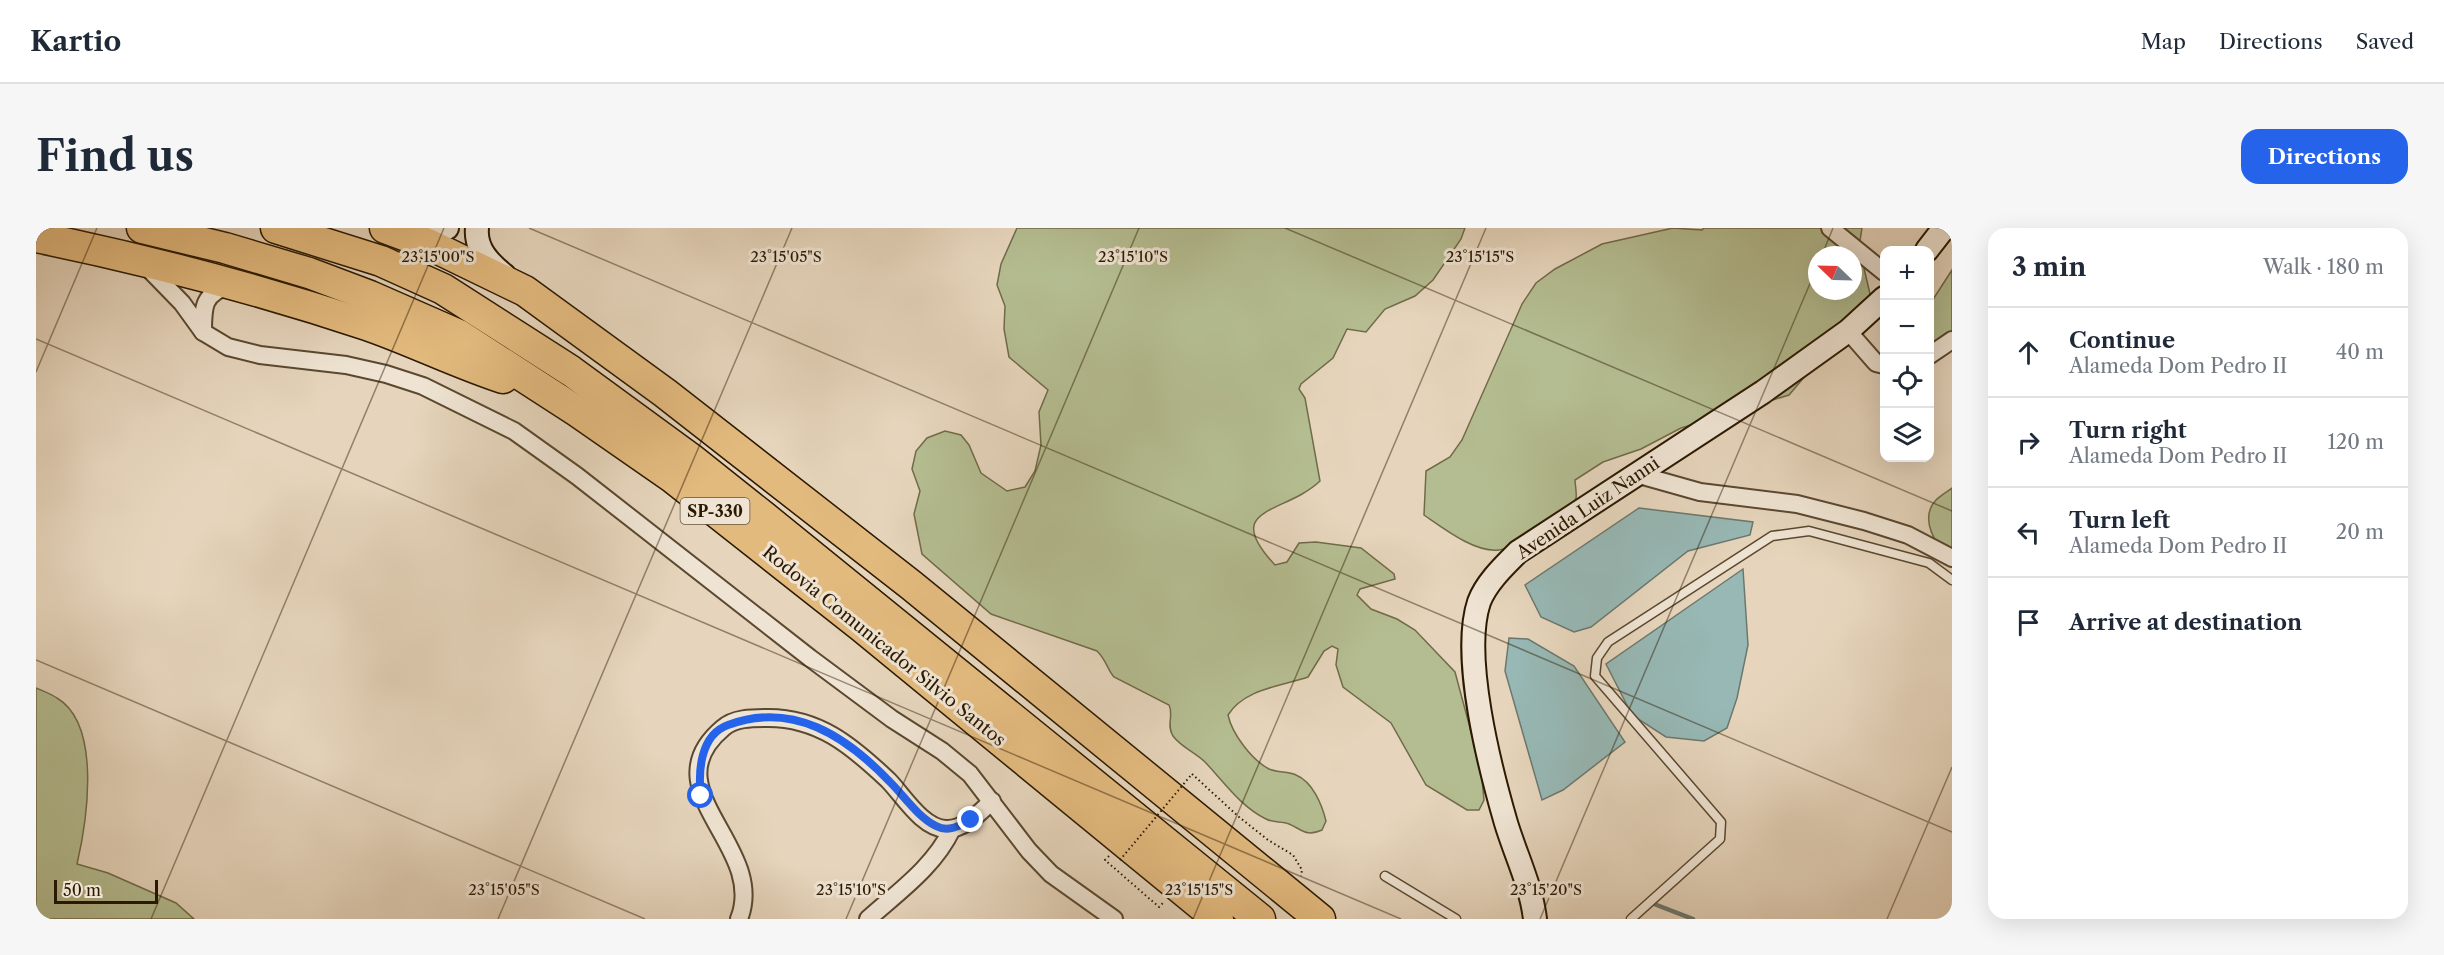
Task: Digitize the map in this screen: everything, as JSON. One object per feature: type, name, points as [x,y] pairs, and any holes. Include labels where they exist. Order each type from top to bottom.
[{"type":"highway","name":"Rodovia Comunicador Silvio Santos","points":[[142,228],[225,248],[309,273],[370,296],[459,336],[578,411],[682,485],[898,656],[1218,919]]},
{"type":"highway","name":"Rodovia Comunicador Silvio Santos","points":[[276,228],[381,261],[443,289],[571,371],[763,516],[1260,919]]},
{"type":"highway","points":[[386,228],[428,244],[525,291],[664,393],[911,585],[1320,919]]},
{"type":"highway","points":[[36,237],[138,258],[369,326],[516,382],[578,411]]},
{"type":"street","points":[[386,228],[411,235],[426,236],[447,228]]},
{"type":"street","points":[[477,228],[479,246],[487,261],[525,291]]},
{"type":"street","points":[[1830,228],[1880,269]]},
{"type":"street","points":[[1930,246],[1944,228]]},
{"type":"street","points":[[138,258],[182,303],[203,332],[218,342],[242,352],[346,365],[423,386],[514,431],[577,476],[810,658],[892,719],[942,751],[970,774],[1029,851],[1052,874],[1114,919]]},
{"type":"street","points":[[203,332],[203,309],[207,299],[213,292],[232,284]]},
{"type":"street","name":"Avenida Luiz Nanni","points":[[1535,919],[1532,893],[1506,823],[1476,683],[1472,632],[1479,601],[1498,572],[1518,552],[1763,392],[1848,331],[1882,300]]},
{"type":"street","points":[[1848,331],[1876,363],[1880,364]]},
{"type":"street","points":[[1931,354],[1952,340]]},
{"type":"street","points":[[1636,474],[1700,492],[1797,504],[1864,521],[1908,535],[1952,558]]},
{"type":"street","points":[[739,919],[744,897],[743,875],[701,796],[698,776],[701,759],[708,743],[724,726],[748,718],[784,717],[815,724],[844,742],[888,780],[921,816],[937,827],[952,829],[971,820],[992,801]]},
{"type":"street","points":[[868,919],[919,874],[938,852],[952,829]]},
{"type":"lane","points":[[1630,919],[1720,839],[1722,830],[1721,822],[1595,676],[1597,658],[1608,642],[1772,536],[1809,531],[1929,562],[1952,580]]},
{"type":"lane","points":[[1384,876],[1456,919]]},
{"type":"path","points":[[1120,860],[1192,774],[1239,817],[1268,840],[1293,855],[1302,870],[1296,900]]},
{"type":"green space","points":[[1017,228],[1465,228],[1461,239],[1433,280],[1415,296],[1385,309],[1366,332],[1347,329],[1333,358],[1301,384],[1299,389],[1305,398],[1320,481],[1305,492],[1263,514],[1256,521],[1254,532],[1260,546],[1275,565],[1287,562],[1299,543],[1316,542],[1361,548],[1394,574],[1395,579],[1360,589],[1357,595],[1371,609],[1397,619],[1415,630],[1455,672],[1481,769],[1484,800],[1479,810],[1467,810],[1426,785],[1391,723],[1343,687],[1336,665],[1338,649],[1332,646],[1324,651],[1308,677],[1253,694],[1243,699],[1228,715],[1238,738],[1256,759],[1269,769],[1302,778],[1312,788],[1326,821],[1322,830],[1308,833],[1286,823],[1266,819],[1241,801],[1205,762],[1176,740],[1170,728],[1169,705],[1114,677],[1097,651],[991,614],[922,554],[914,514],[920,491],[912,469],[916,451],[927,438],[945,431],[961,435],[969,445],[981,473],[1007,491],[1025,487],[1035,471],[1041,445],[1039,412],[1048,390],[1009,357],[1004,329],[1005,306],[997,285],[1001,264]]},
{"type":"green space","points":[[1673,228],[1702,230],[1704,228],[1862,228],[1859,246],[1808,246],[1808,300],[1862,300],[1862,260],[1871,298],[1789,395],[1681,428],[1641,449],[1603,462],[1575,480],[1576,498],[1554,520],[1506,548],[1490,550],[1480,548],[1450,533],[1424,515],[1426,471],[1450,457],[1462,440],[1522,304],[1536,283],[1555,269],[1602,244]]},
{"type":"green space","points":[[1952,270],[1952,336],[1934,345],[1934,300]]},
{"type":"green space","points":[[1952,488],[1952,558],[1935,540],[1931,532],[1929,515],[1936,500]]},
{"type":"green space","points":[[36,688],[57,698],[71,711],[81,729],[88,775],[87,800],[77,864],[108,873],[176,903],[194,919],[36,919]]},
{"type":"water","points":[[1639,508],[1753,522],[1750,535],[1688,551],[1591,627],[1574,632],[1541,617],[1525,585]]},
{"type":"water","points":[[1743,569],[1748,645],[1737,698],[1727,728],[1704,741],[1666,737],[1632,715],[1606,664]]},
{"type":"water","points":[[1509,638],[1528,639],[1574,666],[1625,742],[1563,790],[1542,800],[1505,671]]},
{"type":"waterway","points":[[1649,902],[1693,919]]},
{"type":"route","points":[[701,796],[698,776],[701,759],[708,743],[724,726],[748,718],[784,717],[815,724],[844,742],[888,780],[921,816],[937,827],[952,829],[971,820]]}]
